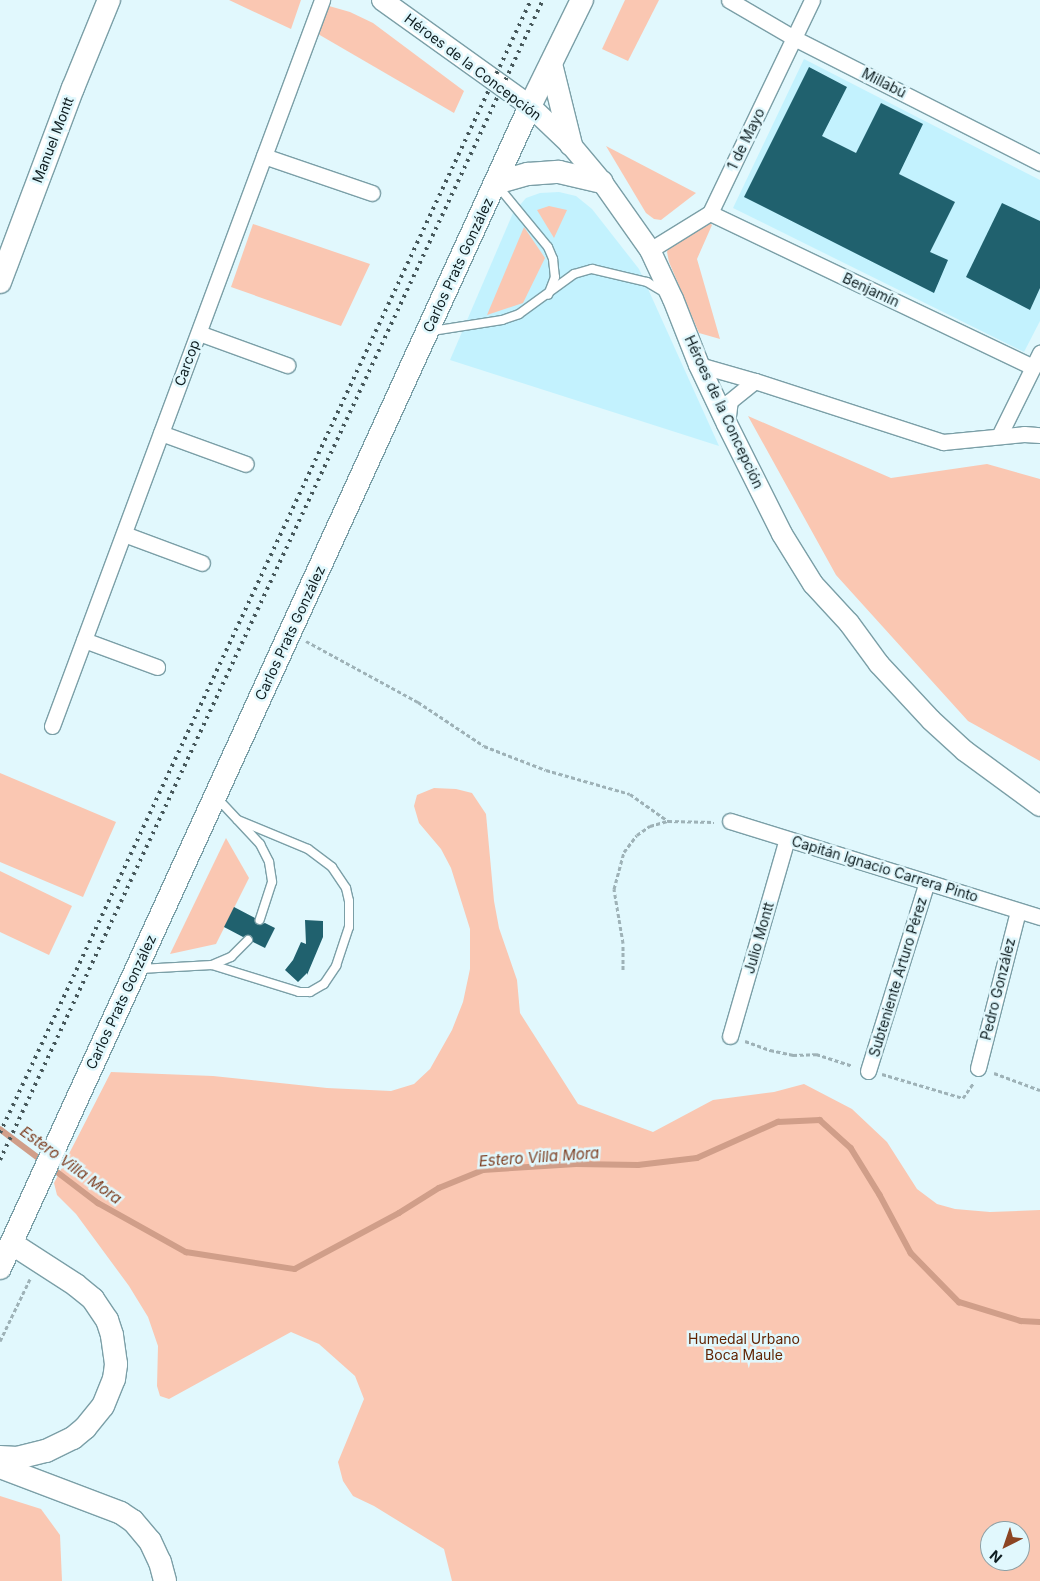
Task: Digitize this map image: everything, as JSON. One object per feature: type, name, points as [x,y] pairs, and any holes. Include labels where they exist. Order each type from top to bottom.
[{"type":"main road","name":"Manuel Montt","points":[[0,282],[72,88],[109,0]]},
{"type":"main road","name":"Carlos Prats González","points":[[0,1268],[530,106],[582,0]]},
{"type":"main road","points":[[551,64],[571,145]]},
{"type":"main road","points":[[496,183],[528,174],[559,172],[602,182]]},
{"type":"main road","points":[[0,1457],[32,1456],[73,1438],[99,1412],[110,1392],[116,1364],[112,1334],[100,1308],[85,1291],[11,1243]]},
{"type":"main road","points":[[0,1467],[108,1507],[127,1517],[150,1541],[160,1562],[165,1581]]},
{"type":"street","name":"Carcop","points":[[52,726],[322,0]]},
{"type":"street","name":"Millabú","points":[[729,0],[794,38],[1040,163]]},
{"type":"street","name":"1 de Mayo","points":[[710,214],[812,0]]},
{"type":"street","name":"Héroes de la Concepción","points":[[380,1],[530,106],[571,145],[602,182],[650,250],[673,298],[699,365],[726,424],[782,534],[813,584],[849,624],[879,664],[931,720],[965,751],[1040,806]]},
{"type":"street","points":[[264,156],[372,193]]},
{"type":"street","points":[[650,250],[710,214]]},
{"type":"street","name":"Benjamín","points":[[710,214],[1033,367]]},
{"type":"street","points":[[198,333],[287,365]]},
{"type":"street","points":[[999,436],[1040,353]]},
{"type":"street","points":[[699,365],[755,381],[943,442],[999,436],[1040,435]]},
{"type":"street","points":[[726,424],[730,401],[755,381]]},
{"type":"street","points":[[161,433],[246,464]]},
{"type":"street","points":[[124,534],[202,562]]},
{"type":"street","points":[[84,640],[157,666]]},
{"type":"street","name":"Capitán Ignacio Carrera Pinto","points":[[730,822],[1040,917]]},
{"type":"street","name":"Julio Montt","points":[[730,1036],[787,839]]},
{"type":"street","name":"Subteniente Arturo Pérez","points":[[868,1071],[927,882]]},
{"type":"street","name":"Pedro González","points":[[978,1068],[1018,910]]},
{"type":"lane","points":[[496,183],[548,246],[553,259],[555,277],[548,295]]},
{"type":"lane","points":[[427,332],[502,320],[519,314],[548,295],[574,274],[592,269],[647,282],[673,298]]},
{"type":"lane","points":[[215,796],[260,844],[270,866],[270,892],[260,920]]},
{"type":"lane","points":[[212,964],[299,992],[310,992],[324,984],[336,966],[349,927],[349,901],[346,888],[332,867],[308,849],[238,820]]},
{"type":"lane","points":[[136,969],[212,964],[231,957],[248,940]]},
{"type":"path","points":[[290,633],[418,702],[484,746],[546,770],[630,794],[668,821]]},
{"type":"path","points":[[623,970],[623,943],[614,889],[624,852],[637,835],[650,826],[668,821],[695,823],[730,822]]},
{"type":"path","points":[[0,1341],[39,1260]]},
{"type":"shaded area","points":[[804,59],[1040,180],[1040,321],[1024,352],[733,208]]},
{"type":"shaded area","points":[[559,192],[576,196],[592,209],[639,269],[719,446],[450,360],[513,213],[526,198],[540,193]]},
{"type":"green space","points":[[229,0],[301,0],[291,29]]},
{"type":"green space","points":[[625,0],[659,0],[628,61],[602,49]]},
{"type":"green space","points":[[329,6],[350,12],[373,23],[464,91],[454,113],[318,34]]},
{"type":"green space","points":[[606,146],[696,193],[661,220],[654,219],[646,213]]},
{"type":"green space","points":[[549,206],[567,210],[554,238],[537,210]]},
{"type":"green space","points":[[708,221],[712,225],[697,259],[720,339],[699,333],[669,262],[667,252],[669,246]]},
{"type":"green space","points":[[253,224],[370,264],[341,326],[231,287]]},
{"type":"green space","points":[[524,227],[545,258],[523,303],[487,315]]},
{"type":"green space","points":[[748,416],[891,478],[987,464],[1040,479],[1040,761],[968,721],[836,575]]},
{"type":"green space","points":[[0,773],[116,822],[83,897],[0,862]]},
{"type":"green space","name":"Humedal Urbano Boca Maule","points":[[434,788],[456,789],[472,793],[486,814],[494,901],[499,928],[517,980],[520,1013],[578,1104],[653,1132],[713,1100],[774,1092],[804,1084],[852,1109],[887,1142],[917,1189],[937,1204],[955,1209],[990,1212],[1040,1210],[1040,1581],[452,1581],[444,1549],[374,1506],[353,1496],[343,1481],[338,1462],[364,1399],[355,1376],[319,1344],[291,1332],[169,1399],[160,1396],[157,1386],[158,1346],[148,1317],[129,1286],[76,1214],[57,1195],[54,1183],[111,1072],[213,1076],[327,1088],[391,1091],[414,1084],[430,1069],[452,1030],[463,1002],[470,969],[470,929],[451,868],[441,849],[419,823],[414,806],[417,795]]},
{"type":"green space","points":[[226,838],[249,878],[216,944],[170,954]]},
{"type":"green space","points":[[0,871],[72,906],[49,955],[0,932]]},
{"type":"green space","points":[[0,1496],[41,1509],[60,1535],[62,1581],[0,1581]]},
{"type":"building","points":[[809,67],[847,87],[822,136],[856,153],[881,103],[923,124],[899,174],[955,202],[930,252],[948,260],[934,293],[744,197]]},
{"type":"building","points":[[1002,203],[1040,221],[1040,288],[1030,310],[966,277]]},
{"type":"building","points":[[234,907],[255,918],[258,925],[265,923],[275,928],[265,948],[253,942],[250,935],[243,937],[224,927]]},
{"type":"building","points":[[305,920],[323,921],[323,937],[307,975],[307,973],[298,982],[285,970],[293,960],[301,942],[306,944]]},
{"type":"waterway","name":"Estero Villa Mora","points":[[52,1168],[98,1203],[186,1252],[295,1269],[399,1213],[439,1188],[483,1170],[576,1164],[638,1165],[697,1158],[778,1122],[820,1120],[851,1148],[880,1195],[911,1253],[959,1302],[1021,1321],[1040,1322]]},
{"type":"waterway","name":"Estero Villa Mora","points":[[0,1129],[44,1162]]},
{"type":"railway","points":[[0,1133],[531,0]]},
{"type":"railway","points":[[0,1160],[543,0]]}]
